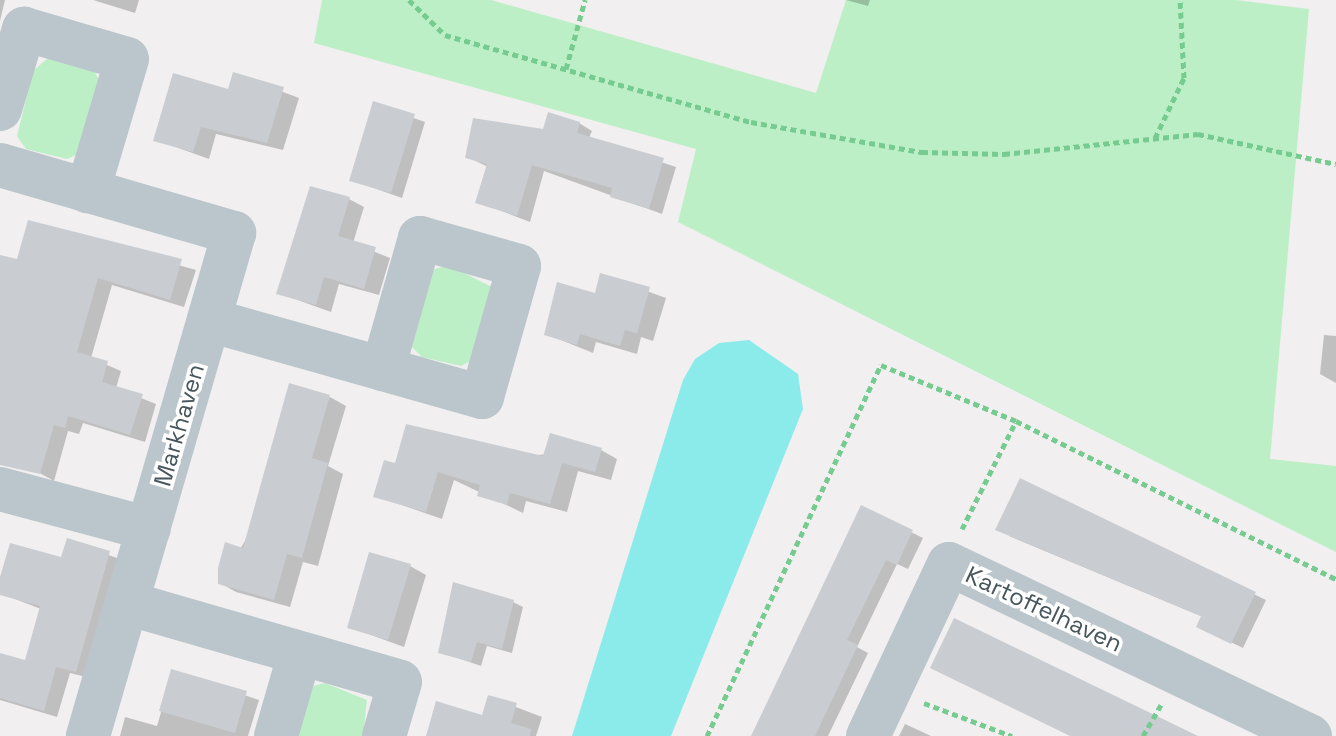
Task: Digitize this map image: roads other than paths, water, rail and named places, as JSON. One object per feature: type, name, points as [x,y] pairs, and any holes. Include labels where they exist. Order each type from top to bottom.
[{"type":"street","points":[[0,109],[24,29],[127,59],[88,191]]},
{"type":"street","name":"Markhaven","points":[[0,165],[234,233],[88,736]]},
{"type":"street","points":[[209,320],[383,369]]},
{"type":"street","points":[[0,489],[149,529]]},
{"type":"street","name":"Kartoffelhaven","points":[[868,736],[949,564],[1310,736]]},
{"type":"street","points":[[127,603],[400,682],[384,736]]},
{"type":"street","points":[[276,736],[300,653]]},
{"type":"water","points":[[749,340],[798,374],[803,409],[671,736],[572,736],[683,380],[695,359],[719,343]]}]
